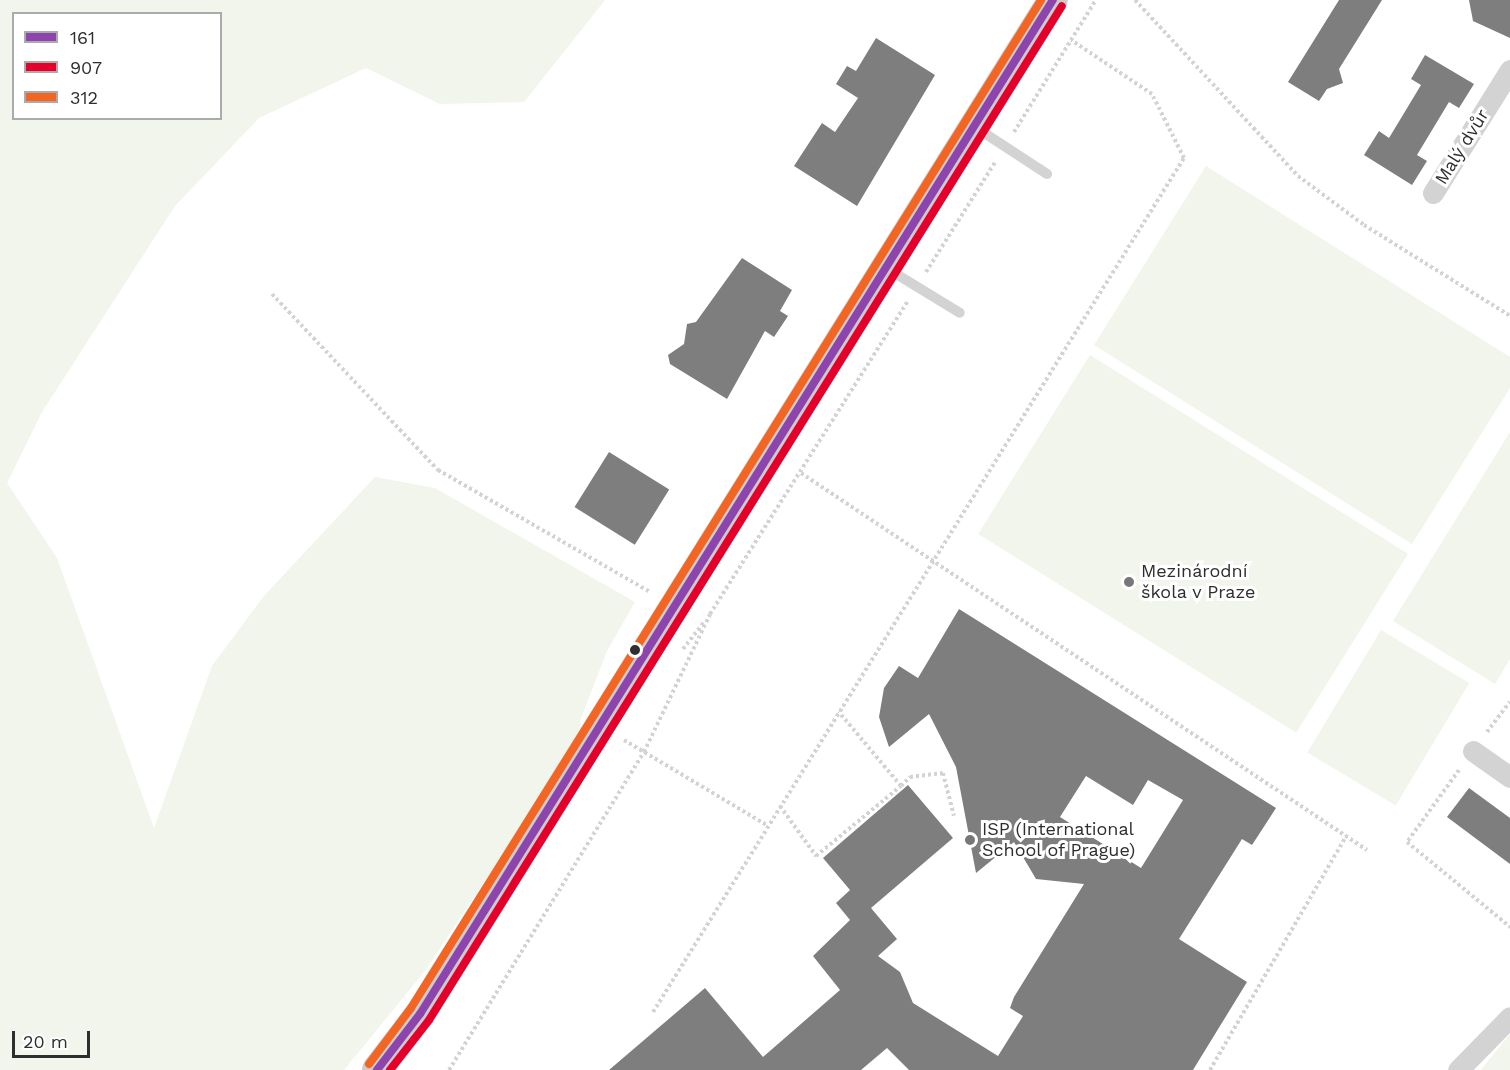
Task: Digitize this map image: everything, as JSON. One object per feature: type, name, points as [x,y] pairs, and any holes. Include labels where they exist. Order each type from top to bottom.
[{"type":"street","points":[[377,1070],[420,1014],[1053,0]]},
{"type":"street","name":"Malý dvůr","points":[[1433,193],[1510,71]]},
{"type":"street","points":[[1473,751],[1510,777]]},
{"type":"street","points":[[1458,1070],[1510,1017]]},
{"type":"lane","points":[[974,127],[1047,174]]},
{"type":"lane","points":[[887,268],[960,313]]},
{"type":"path","points":[[450,1070],[644,752],[710,614],[1096,0]]},
{"type":"path","points":[[1136,0],[1298,176],[1364,225],[1510,316]]},
{"type":"path","points":[[653,1012],[1184,158],[1152,94],[1071,40]]},
{"type":"path","points":[[272,294],[438,470],[650,592]]},
{"type":"path","points":[[800,473],[1367,850]]},
{"type":"path","points":[[838,712],[900,786]]},
{"type":"path","points":[[618,737],[768,826]]},
{"type":"path","points":[[780,806],[816,856],[910,777],[942,773],[954,816]]},
{"type":"path","points":[[1210,1070],[1346,836]]},
{"type":"path","points":[[1407,842],[1510,927]]},
{"type":"shaded area","points":[[0,0],[605,0],[524,102],[440,104],[366,68],[259,118],[175,206],[42,412],[7,483],[57,558],[154,828],[212,666],[263,597],[375,477],[435,488],[635,602],[607,651],[580,721],[582,735],[425,971],[344,1070],[0,1070]]},
{"type":"shaded area","points":[[1206,166],[1510,357],[1510,388],[1412,544],[1094,345]]},
{"type":"shaded area","points":[[1090,355],[1408,554],[1296,733],[978,534]]},
{"type":"shaded area","points":[[1510,432],[1510,659],[1495,684],[1393,621]]},
{"type":"shaded area","points":[[1381,630],[1469,683],[1396,806],[1307,753]]},
{"type":"shaded area","points":[[1510,1034],[1510,1070],[1481,1070],[1488,1061]]},
{"type":"building","points":[[1339,0],[1382,0],[1339,69],[1343,83],[1327,89],[1319,101],[1288,82]]},
{"type":"building","points":[[1469,0],[1510,0],[1510,38],[1473,21]]},
{"type":"building","points":[[876,38],[935,75],[857,206],[794,166],[822,123],[835,132],[858,98],[836,84],[847,66],[856,71]]},
{"type":"building","points":[[1425,55],[1474,84],[1459,108],[1449,102],[1417,155],[1427,161],[1412,185],[1364,155],[1379,131],[1389,138],[1421,85],[1411,79]]},
{"type":"building","points":[[742,258],[792,290],[780,311],[788,316],[774,337],[765,331],[727,399],[670,364],[668,355],[684,344],[687,324],[696,322]]},
{"type":"building","points":[[609,452],[669,490],[635,545],[575,507]]},
{"type":"building","name":"ISP (International School of Prague)","points":[[959,609],[1276,808],[1252,845],[1242,839],[1179,939],[1247,982],[1193,1070],[909,1070],[887,1048],[861,1070],[609,1070],[705,988],[763,1057],[840,990],[813,956],[850,920],[836,903],[850,890],[823,858],[908,785],[953,838],[871,908],[897,939],[878,956],[900,972],[913,1003],[998,1056],[1023,1016],[1010,1008],[1014,997],[1084,884],[1036,879],[1014,842],[976,873],[956,767],[929,714],[889,747],[879,717],[884,688],[899,666],[918,678]],"holes":[[[1086,776],[1133,805],[1148,780],[1183,800],[1141,868],[1060,817]]]},
{"type":"building","points":[[1469,788],[1510,818],[1510,864],[1447,817]]},
{"type":"transit line","name":"312","points":[[369,1064],[411,1008],[1041,0]]},
{"type":"transit line","name":"161","points":[[377,1070],[420,1014],[1053,0]]},
{"type":"transit line","name":"907","points":[[390,1070],[429,1020],[1062,6]]},
{"type":"place","name":"Mezinárodní škola v Praze","points":[[1129,582]]},
{"type":"place","name":"ISP (International School of Prague)","points":[[970,840]]}]
